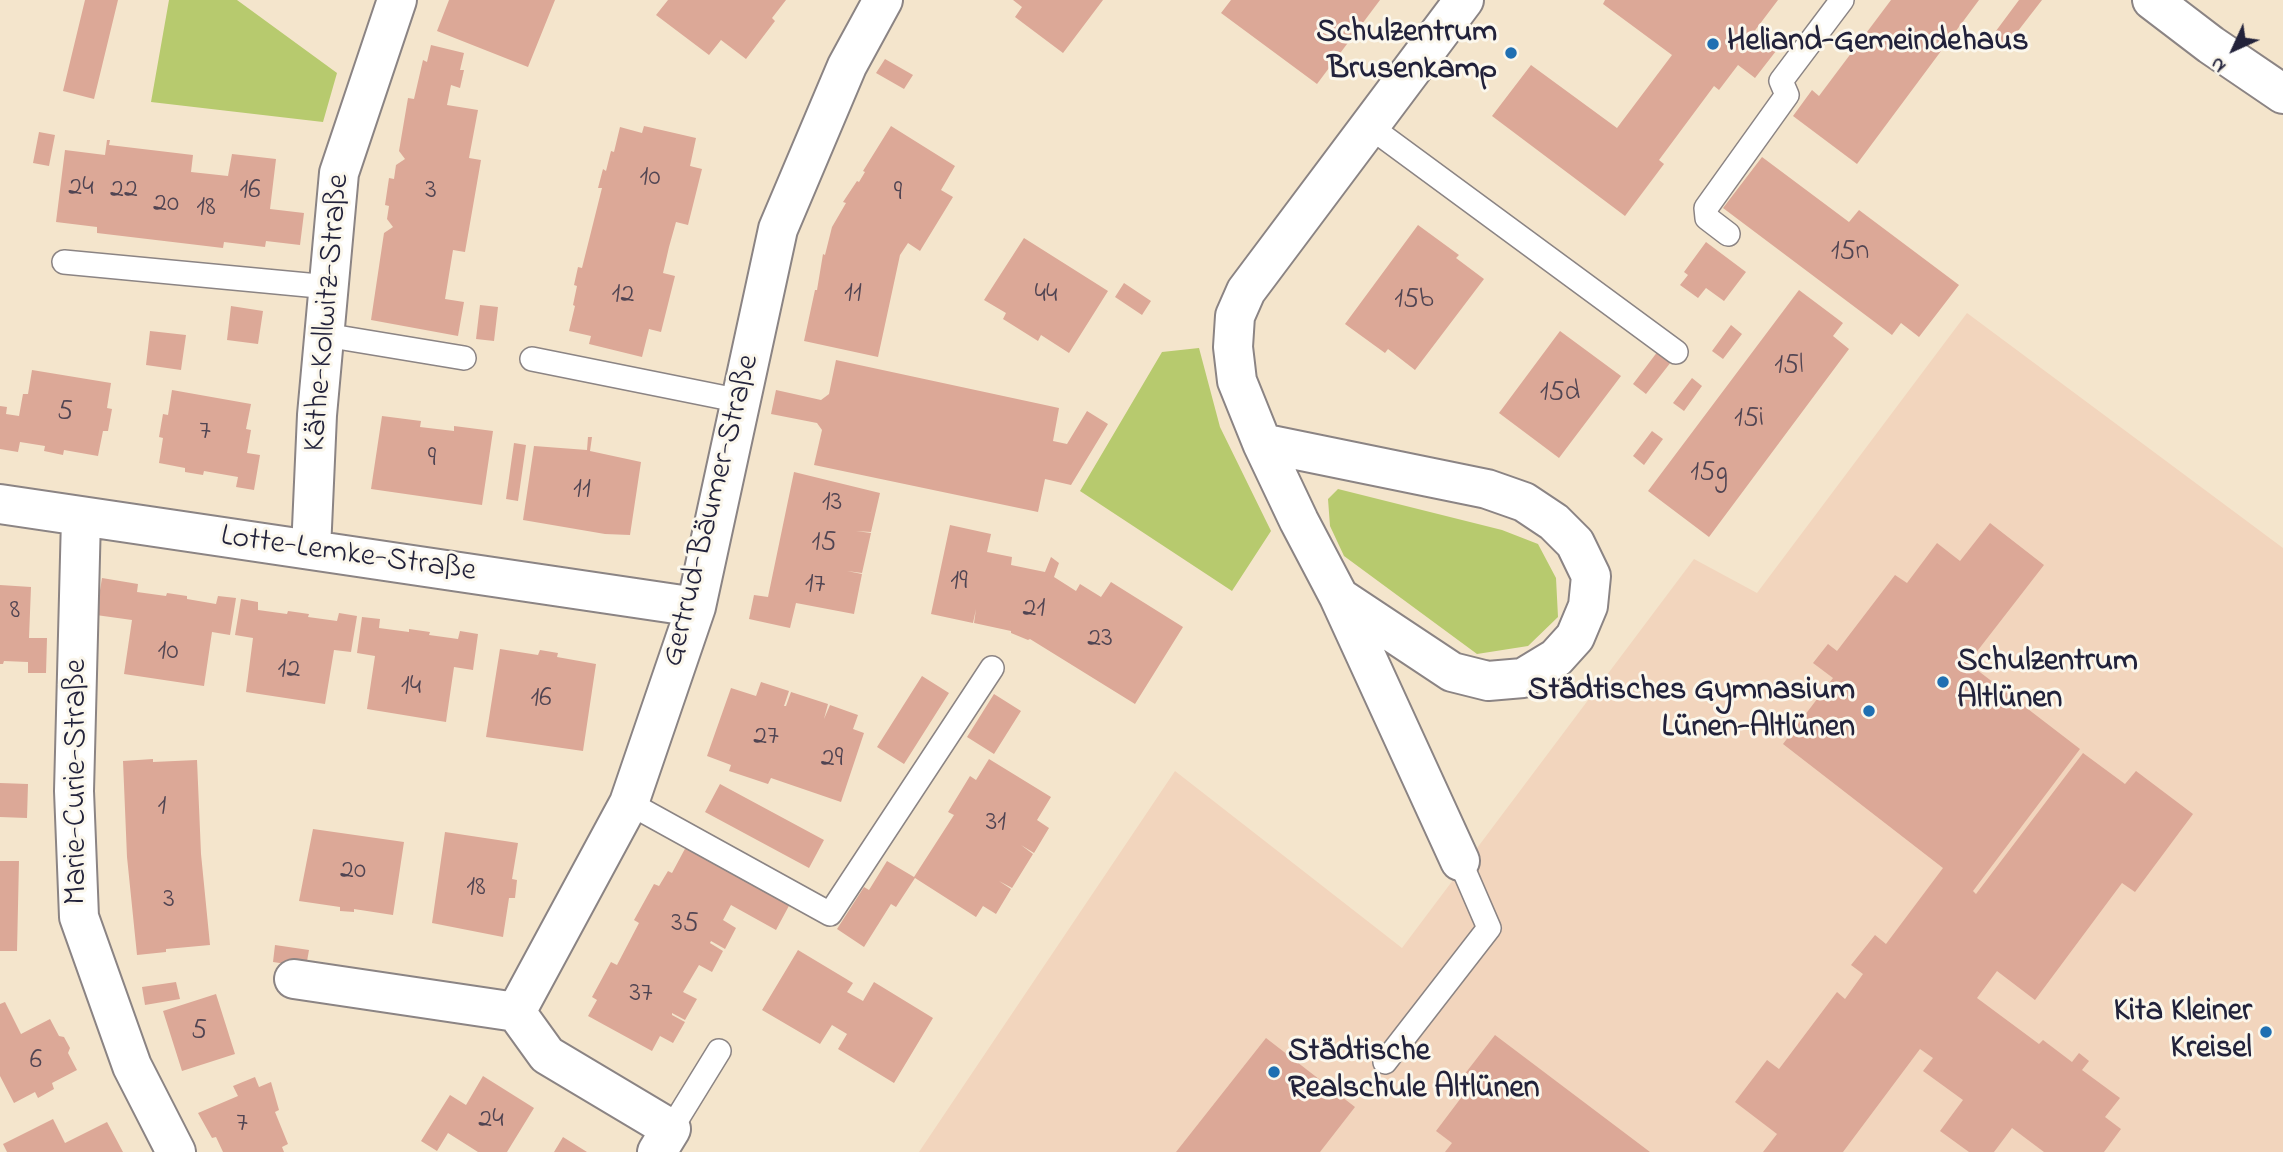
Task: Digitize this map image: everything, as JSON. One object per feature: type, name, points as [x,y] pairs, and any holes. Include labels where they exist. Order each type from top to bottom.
[{"type":"street","name":"Käthe-Kollwitz-Straße","points":[[312,550],[317,415],[339,173],[397,0]]},
{"type":"street","name":"Gertrud-Bäumer-Straße","points":[[516,1012],[629,803],[696,607],[778,229],[847,66],[883,0]]},
{"type":"street","points":[[1460,861],[1339,597],[1262,443],[1237,381],[1233,347],[1235,317],[1245,291],[1464,0]]},
{"type":"street","points":[[2151,0],[2283,94]]},
{"type":"street","points":[[1262,443],[1487,489],[1524,502],[1554,522],[1575,543],[1591,576],[1588,606],[1575,637],[1556,658],[1523,678],[1488,681],[1452,672],[1339,597]]},
{"type":"street","name":"Lotte-Lemke-Straße","points":[[0,504],[696,607]]},
{"type":"street","name":"Marie-Curie-Straße","points":[[81,518],[74,791],[79,917],[131,1066],[176,1152]]},
{"type":"street","points":[[294,979],[516,1012],[547,1055],[664,1141]]},
{"type":"lane","points":[[1728,234],[1707,218],[1706,208],[1787,95],[1781,81],[1842,0]]},
{"type":"lane","points":[[1369,126],[1676,352]]},
{"type":"lane","points":[[64,262],[329,287]]},
{"type":"lane","points":[[325,335],[464,358]]},
{"type":"lane","points":[[533,359],[741,401]]},
{"type":"lane","points":[[629,803],[830,914],[992,668]]},
{"type":"lane","points":[[1385,1062],[1489,928],[1460,861]]},
{"type":"lane","points":[[664,1141],[719,1051]]},
{"type":"shaded area","name":"Schulzentrum Altlünen","points":[[1967,313],[2283,548],[2283,1152],[919,1152],[1175,771],[1402,948],[1694,559],[1757,593]]},
{"type":"green space","points":[[169,0],[237,0],[337,73],[323,122],[151,102]]},
{"type":"green space","points":[[1199,348],[1220,427],[1271,531],[1232,591],[1080,491],[1162,352]]},
{"type":"green space","points":[[1338,489],[1502,530],[1538,544],[1556,578],[1558,617],[1528,646],[1477,654],[1344,556],[1330,526],[1328,499]]},
{"type":"building","points":[[85,0],[118,0],[94,99],[63,91]]},
{"type":"building","points":[[449,0],[555,0],[528,67],[437,31]]},
{"type":"building","points":[[668,0],[786,0],[772,18],[775,21],[746,59],[721,40],[709,55],[656,15]]},
{"type":"building","points":[[1013,0],[1103,0],[1063,53],[1015,17],[1022,7]]},
{"type":"building","points":[[1231,0],[1380,0],[1317,84],[1221,13]]},
{"type":"building","points":[[1605,0],[1778,0],[1753,33],[1776,51],[1755,78],[1738,65],[1719,90],[1714,86],[1659,160],[1664,164],[1625,216],[1492,116],[1531,65],[1617,128],[1672,55],[1603,4]]},
{"type":"building","points":[[1891,0],[1979,0],[1857,164],[1793,116],[1812,90],[1819,96]]},
{"type":"building","points":[[2019,0],[2042,0],[2004,49],[1990,39]]},
{"type":"building","points":[[431,45],[464,53],[460,88],[451,85],[447,105],[478,110],[469,158],[481,160],[465,252],[453,250],[445,299],[464,302],[458,336],[371,320],[384,233],[393,227],[387,219],[389,206],[385,205],[389,178],[394,179],[396,165],[405,159],[399,151],[408,98],[414,99],[423,60],[427,62]]},
{"type":"building","points":[[885,59],[913,75],[904,89],[876,73]]},
{"type":"building","points":[[644,126],[696,138],[690,166],[702,169],[688,225],[676,222],[669,247],[663,273],[675,276],[661,332],[649,329],[642,357],[589,344],[591,336],[569,331],[575,306],[577,286],[574,285],[578,267],[582,268],[602,188],[598,188],[603,169],[606,171],[611,151],[614,152],[620,127],[642,133]]},
{"type":"building","points":[[891,126],[955,166],[941,190],[953,197],[920,251],[908,243],[900,255],[878,357],[804,341],[823,254],[825,255],[832,227],[846,203],[843,202],[857,181],[859,182]]},
{"type":"building","points":[[39,132],[55,135],[49,166],[33,163]]},
{"type":"building","points":[[107,140],[110,140],[109,145],[193,155],[191,172],[228,176],[232,154],[276,159],[270,209],[304,213],[300,245],[266,241],[265,247],[224,242],[223,248],[97,233],[97,227],[56,222],[65,150],[105,155]]},
{"type":"building","points":[[1762,157],[1849,222],[1859,210],[1959,285],[1919,337],[1901,323],[1892,335],[1723,208]]},
{"type":"building","points":[[1418,225],[1459,255],[1456,258],[1484,279],[1415,370],[1388,349],[1385,353],[1345,324]]},
{"type":"building","points":[[1024,238],[1108,291],[1069,353],[1041,335],[1038,341],[1003,319],[1006,313],[984,300]]},
{"type":"building","points":[[1706,242],[1746,272],[1724,301],[1706,288],[1698,298],[1680,285],[1688,275],[1684,272]]},
{"type":"building","points":[[1124,283],[1151,301],[1142,315],[1115,297]]},
{"type":"building","points":[[1799,290],[1843,323],[1833,336],[1849,349],[1709,537],[1648,491]]},
{"type":"building","points":[[480,305],[498,307],[494,341],[476,339]]},
{"type":"building","points":[[231,306],[263,311],[258,344],[227,340]]},
{"type":"building","points":[[1731,325],[1742,334],[1723,359],[1712,351]]},
{"type":"building","points":[[150,331],[186,335],[181,370],[146,365]]},
{"type":"building","points":[[1560,331],[1621,376],[1559,458],[1499,413]]},
{"type":"building","points":[[1658,351],[1671,362],[1646,394],[1633,384]]},
{"type":"building","points":[[836,360],[1059,408],[1053,441],[1067,444],[1087,411],[1108,424],[1071,485],[1045,479],[1038,512],[814,465],[822,430],[817,423],[771,414],[776,390],[821,400],[829,394]]},
{"type":"building","points":[[32,370],[111,383],[107,408],[112,409],[108,431],[103,431],[98,456],[64,450],[63,455],[44,451],[45,446],[20,442],[18,452],[0,449],[0,406],[7,407],[6,414],[19,416],[23,394],[28,394]]},
{"type":"building","points":[[1692,378],[1702,386],[1684,411],[1673,403]]},
{"type":"building","points":[[172,390],[251,404],[246,429],[251,430],[247,453],[260,455],[254,490],[236,487],[238,477],[204,471],[203,475],[185,472],[185,468],[159,463],[163,438],[159,437],[163,414],[168,415]]},
{"type":"building","points":[[382,416],[421,421],[420,427],[454,431],[454,426],[493,431],[482,505],[371,489]]},
{"type":"building","points":[[1652,431],[1663,439],[1644,465],[1633,456]]},
{"type":"building","points":[[588,437],[592,437],[590,451],[641,462],[630,535],[605,534],[523,520],[534,446],[587,450]]},
{"type":"building","points":[[514,443],[526,445],[518,501],[506,499]]},
{"type":"building","points":[[794,472],[880,493],[871,532],[856,531],[871,533],[862,573],[847,571],[862,574],[854,614],[796,603],[790,628],[749,619],[754,595],[768,597]]},
{"type":"building","points":[[1990,523],[2044,565],[1968,663],[2080,749],[1973,891],[1976,894],[2083,753],[2125,784],[2136,771],[2193,814],[2135,892],[2122,883],[2035,1000],[1997,971],[1977,998],[2039,1044],[2043,1040],[2072,1062],[2079,1053],[2089,1061],[2082,1070],[2120,1098],[2105,1117],[2121,1129],[2104,1152],[2044,1152],[2012,1128],[1994,1152],[1969,1152],[1940,1131],[1963,1100],[1923,1071],[1933,1058],[1920,1049],[1843,1152],[1763,1152],[1777,1134],[1735,1102],[1767,1060],[1779,1069],[1837,992],[1845,999],[1863,974],[1851,965],[1875,935],[1886,944],[1943,868],[1783,744],[1833,678],[1813,663],[1828,644],[1837,651],[1895,575],[1907,583],[1937,543],[1960,561]]},
{"type":"building","points":[[950,525],[991,534],[987,552],[1012,557],[1011,565],[1045,572],[1051,557],[1059,563],[1054,577],[1076,591],[1080,584],[1101,597],[1111,582],[1183,627],[1135,704],[1030,639],[1011,631],[974,623],[976,609],[973,623],[931,614]]},
{"type":"building","points":[[102,578],[138,584],[137,592],[187,596],[187,599],[216,604],[218,596],[236,598],[230,635],[212,632],[204,686],[124,674],[132,620],[96,615]]},
{"type":"building","points":[[0,585],[31,587],[29,638],[47,638],[46,673],[28,673],[28,662],[4,661],[0,664]]},
{"type":"building","points":[[241,599],[258,602],[258,610],[287,614],[288,611],[337,621],[339,613],[357,616],[351,652],[334,650],[325,704],[246,692],[253,638],[235,635]]},
{"type":"building","points":[[362,617],[380,619],[379,628],[409,632],[409,629],[458,639],[460,631],[478,634],[473,670],[454,667],[446,722],[367,709],[375,656],[357,653]]},
{"type":"building","points":[[500,649],[538,655],[540,650],[558,653],[557,657],[596,664],[583,751],[486,737]]},
{"type":"building","points":[[922,676],[949,693],[904,764],[877,747]]},
{"type":"building","points":[[761,682],[789,691],[784,706],[791,692],[828,704],[824,719],[830,705],[858,715],[853,729],[864,733],[841,802],[771,778],[768,784],[729,771],[731,765],[707,756],[731,688],[756,696]]},
{"type":"building","points":[[994,694],[1021,711],[994,754],[967,737]]},
{"type":"building","points":[[153,759],[153,762],[197,760],[201,854],[210,945],[137,955],[127,857],[123,761]]},
{"type":"building","points":[[989,759],[1051,797],[1037,820],[1049,828],[1034,853],[1021,845],[1033,854],[1012,888],[999,881],[1011,889],[996,914],[983,906],[976,917],[915,878],[896,907],[891,904],[864,947],[837,929],[864,887],[869,890],[887,861],[914,877],[954,815],[948,812],[970,776],[976,780]]},
{"type":"building","points":[[0,783],[28,784],[27,818],[0,817]]},
{"type":"building","points":[[720,784],[824,840],[809,868],[705,812]]},
{"type":"building","points":[[313,829],[404,842],[393,915],[354,909],[354,912],[340,911],[340,907],[299,901]]},
{"type":"building","points":[[445,832],[518,843],[512,879],[517,880],[515,898],[509,898],[503,937],[432,923]]},
{"type":"building","points":[[687,845],[791,902],[776,930],[731,905],[723,920],[736,928],[725,949],[711,941],[710,943],[723,951],[712,972],[699,965],[683,992],[697,999],[685,1020],[672,1013],[685,1022],[673,1043],[660,1036],[652,1051],[588,1016],[597,1000],[592,997],[611,962],[617,965],[639,923],[634,920],[654,884],[659,886],[668,871],[672,873]]},
{"type":"building","points":[[0,861],[19,861],[17,951],[0,951]]},
{"type":"building","points":[[275,945],[309,950],[306,967],[273,962]]},
{"type":"building","points":[[798,950],[853,983],[847,992],[863,1001],[874,982],[933,1018],[894,1083],[838,1049],[847,1034],[832,1025],[820,1044],[762,1010]]},
{"type":"building","points":[[176,982],[180,999],[145,1005],[142,987]]},
{"type":"building","points":[[216,994],[235,1054],[182,1071],[163,1011]]},
{"type":"building","points":[[5,1002],[21,1034],[50,1019],[59,1036],[64,1037],[70,1048],[68,1053],[77,1070],[52,1083],[54,1089],[38,1098],[35,1092],[14,1103],[0,1076],[0,1004]]},
{"type":"building","points":[[1495,1035],[1650,1152],[1445,1152],[1452,1143],[1436,1131],[1473,1082],[1464,1075]]},
{"type":"building","name":"Städtische Realschule Altlünen","points":[[1266,1038],[1355,1107],[1320,1152],[1176,1152]]},
{"type":"building","points":[[483,1076],[534,1108],[507,1152],[478,1152],[448,1133],[437,1151],[421,1141],[450,1095],[466,1105]]},
{"type":"building","points":[[255,1077],[259,1087],[271,1082],[279,1110],[275,1112],[288,1144],[282,1147],[284,1152],[223,1152],[216,1137],[212,1138],[198,1113],[238,1096],[233,1086]]},
{"type":"building","points":[[53,1119],[65,1143],[107,1122],[123,1152],[7,1152],[3,1144]]},
{"type":"building","points":[[563,1137],[587,1152],[554,1152]]},
{"type":"place","name":"Heliand-Gemeindehaus","points":[[1713,44]]},
{"type":"place","name":"Schulzentrum Brusenkamp","points":[[1511,53]]},
{"type":"place","name":"Schulzentrum Altlünen","points":[[1943,682]]},
{"type":"place","name":"Städtisches Gymnasium Lünen-Altlünen","points":[[1869,711]]},
{"type":"place","name":"Kita Kleiner Kreisel","points":[[2266,1032]]},
{"type":"place","name":"Städtische Realschule Altlünen","points":[[1274,1072]]}]
